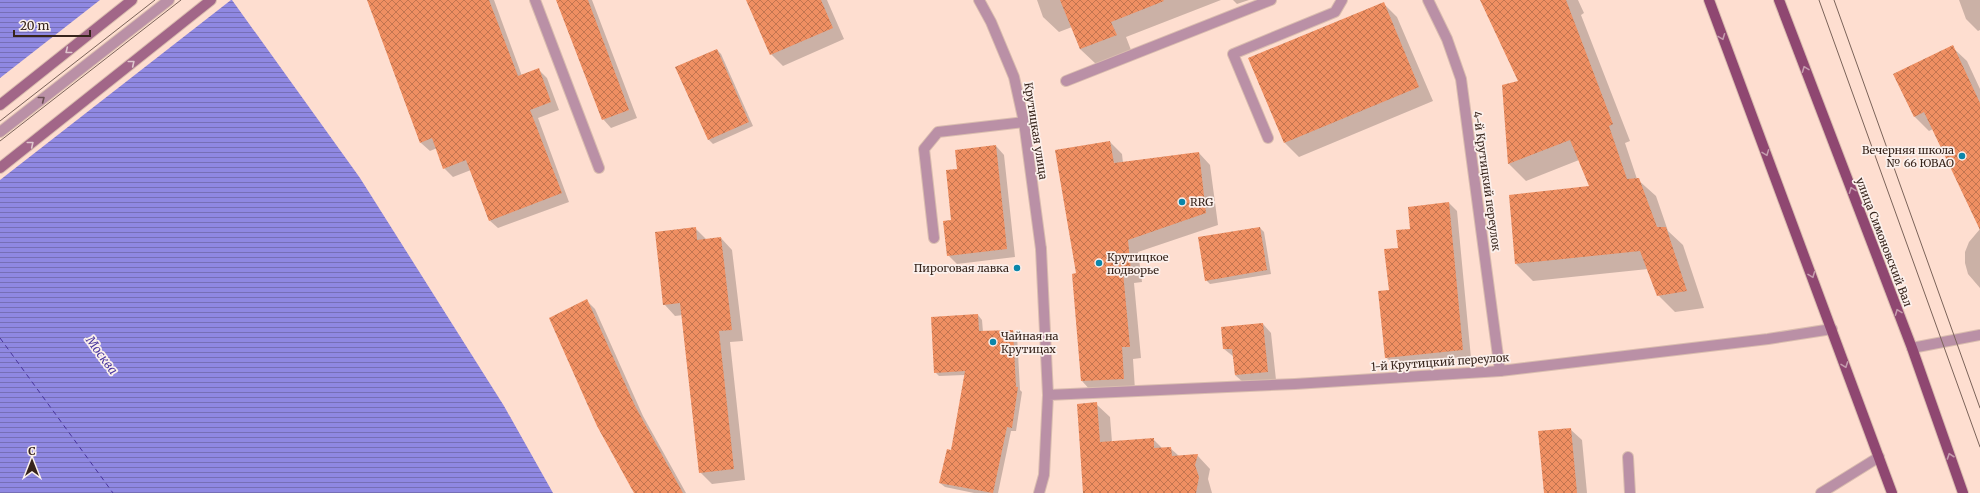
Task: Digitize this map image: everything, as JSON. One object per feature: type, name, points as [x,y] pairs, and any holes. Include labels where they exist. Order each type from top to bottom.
[{"type":"main road","points":[[0,105],[132,0]]},
{"type":"main road","points":[[0,168],[211,0]]},
{"type":"main road","points":[[1709,0],[1892,493]]},
{"type":"main road","name":"улица Симоновский Вал","points":[[1779,0],[1912,348],[1963,493]]},
{"type":"street","points":[[0,132],[169,0]]},
{"type":"street","points":[[535,0],[599,168]]},
{"type":"street","name":"Крутицкая улица","points":[[979,0],[991,22],[1014,77],[1024,122],[1041,249],[1048,395],[1044,475],[1040,493]]},
{"type":"street","points":[[1066,81],[1271,0]]},
{"type":"street","points":[[1268,138],[1233,54],[1335,12],[1342,0]]},
{"type":"street","name":"4-й Крутицкий переулок","points":[[1428,0],[1447,39],[1462,79],[1500,371]]},
{"type":"street","points":[[934,238],[924,149],[938,132],[1024,122]]},
{"type":"street","name":"1-й Крутицкий переулок","points":[[1048,395],[1295,384],[1500,371],[1768,339],[1832,329]]},
{"type":"street","points":[[1912,348],[1980,334]]},
{"type":"street","points":[[1628,457],[1630,493]]},
{"type":"street","points":[[1821,493],[1879,457]]},
{"type":"water","name":"Москва","points":[[0,0],[232,0],[360,178],[504,406],[553,493],[0,493]]},
{"type":"pier","points":[[100,0],[231,0],[0,180],[0,78]]},
{"type":"building","points":[[367,0],[489,0],[518,76],[539,68],[551,102],[530,110],[562,193],[489,221],[466,160],[443,169],[432,138],[420,143]]},
{"type":"building","points":[[556,0],[588,0],[629,110],[602,120]]},
{"type":"building","points":[[746,0],[821,0],[833,28],[770,55]]},
{"type":"building","points":[[1060,0],[1164,1],[1111,22],[1117,35],[1080,49]]},
{"type":"building","points":[[1480,0],[1566,0],[1613,124],[1609,126],[1627,179],[1639,178],[1657,227],[1666,227],[1687,291],[1657,296],[1640,251],[1515,264],[1509,195],[1589,186],[1570,140],[1508,164],[1502,85],[1518,81]]},
{"type":"building","points":[[1384,2],[1419,87],[1284,143],[1248,58]]},
{"type":"building","name":"Вечерняя школа № 66 ЮВАО","points":[[1953,45],[1980,103],[1980,230],[1924,112],[1914,117],[1893,74]]},
{"type":"building","points":[[717,49],[749,122],[708,140],[675,67]]},
{"type":"building","points":[[1110,141],[1114,163],[1199,152],[1206,213],[1128,240],[1131,271],[1123,272],[1130,347],[1122,347],[1124,379],[1081,381],[1072,274],[1076,273],[1055,150]]},
{"type":"building","points":[[996,145],[1007,249],[947,256],[943,221],[951,220],[946,170],[957,169],[955,150]]},
{"type":"building","points":[[1449,202],[1463,350],[1385,358],[1378,291],[1389,290],[1384,249],[1398,248],[1396,230],[1410,229],[1408,207]]},
{"type":"building","points":[[696,227],[697,240],[721,237],[732,330],[719,331],[734,469],[699,473],[680,303],[663,305],[655,232]]},
{"type":"building","points":[[1260,227],[1267,270],[1205,281],[1198,237]]},
{"type":"building","points":[[587,299],[635,406],[683,493],[634,493],[597,426],[549,318]]},
{"type":"building","points":[[978,314],[979,331],[1013,330],[1016,387],[1018,387],[1012,428],[1007,427],[993,493],[939,483],[947,449],[951,450],[965,371],[934,373],[931,317]]},
{"type":"building","points":[[1263,323],[1268,372],[1235,375],[1232,349],[1223,349],[1221,327]]},
{"type":"building","points":[[1097,402],[1100,442],[1154,438],[1154,448],[1171,447],[1172,456],[1198,454],[1195,465],[1199,477],[1196,493],[1083,493],[1077,404]]},
{"type":"building","points":[[1571,428],[1577,493],[1544,493],[1538,431]]},
{"type":"ferry route","points":[[0,338],[113,493]]},
{"type":"tram line","points":[[0,121],[155,0]]},
{"type":"tram line","points":[[0,141],[181,0]]},
{"type":"tram line","points":[[1819,0],[1980,447]]},
{"type":"tram line","points":[[1834,0],[1980,408]]},
{"type":"place","name":"Вечерняя школа № 66 ЮВАО","points":[[1962,156]]},
{"type":"place","name":"RRG","points":[[1182,202]]},
{"type":"place","name":"Крутицкое подворье","points":[[1099,263]]},
{"type":"place","name":"Пироговая лавка","points":[[1017,268]]},
{"type":"place","name":"Чайная на Крутицах","points":[[993,342]]}]
